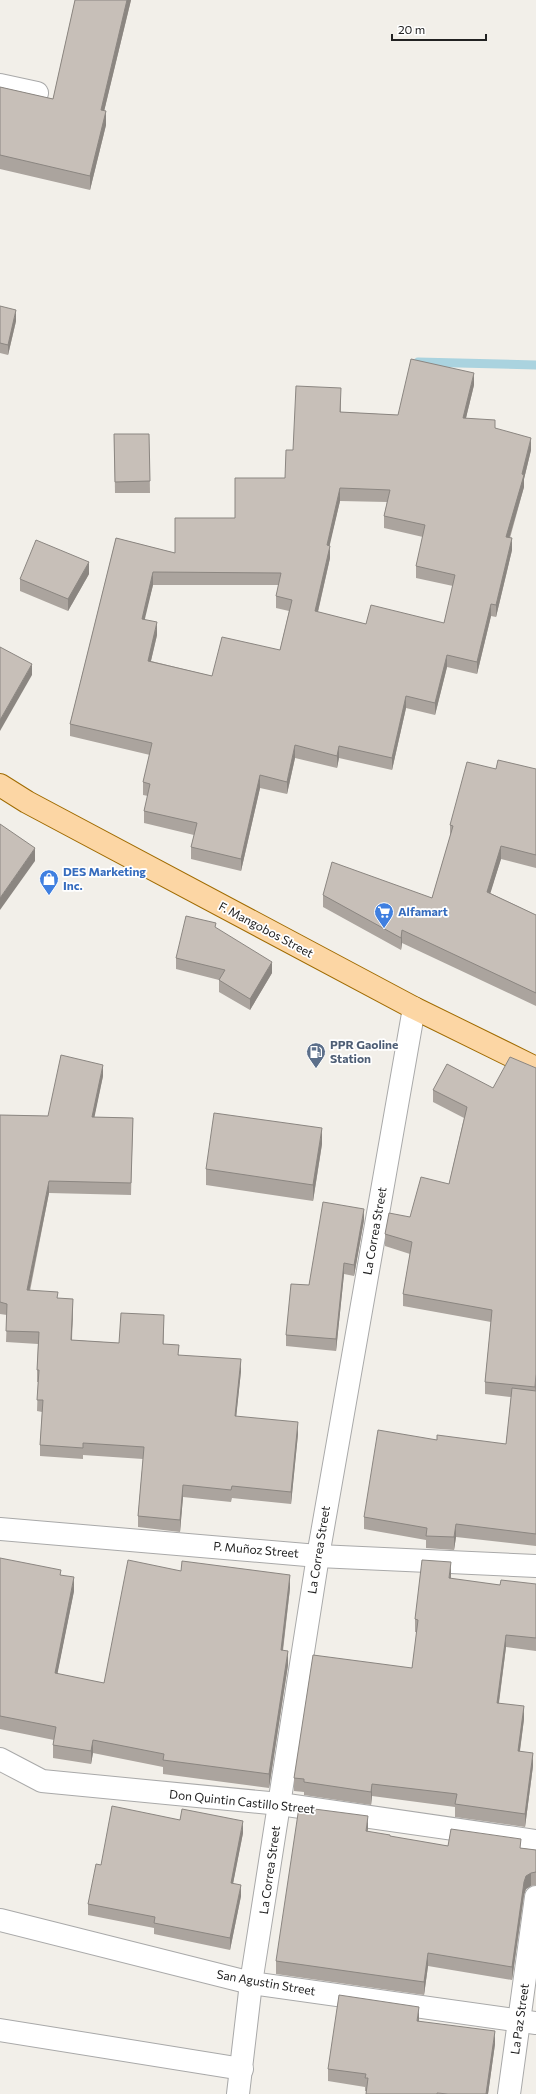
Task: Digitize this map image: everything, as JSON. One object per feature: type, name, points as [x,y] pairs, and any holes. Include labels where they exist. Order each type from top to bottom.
[{"type":"main road","name":"F. Mangobos Street","points":[[0,785],[27,802],[414,1008],[536,1068]]},
{"type":"street","points":[[0,85],[36,93]]},
{"type":"street","name":"La Correa Street","points":[[238,2094],[252,1983],[318,1556],[414,1008]]},
{"type":"street","name":"P. Muñoz Street","points":[[0,1529],[318,1556],[536,1566]]},
{"type":"street","name":"Don Quintin Castillo Street","points":[[0,1759],[42,1781],[280,1804],[536,1841]]},
{"type":"street","name":"La Paz Street","points":[[509,2094],[528,2021],[536,1897]]},
{"type":"street","name":"San Agustin Street","points":[[0,1920],[252,1983],[528,2021]]},
{"type":"street","points":[[0,2030],[242,2069]]},
{"type":"building","points":[[75,0],[127,0],[101,110],[106,111],[90,176],[0,155],[0,87],[53,99]]},
{"type":"building","points":[[0,306],[16,310],[8,345],[0,343]]},
{"type":"building","points":[[411,359],[474,373],[463,418],[495,420],[495,428],[531,438],[522,474],[524,475],[506,537],[512,538],[496,605],[491,604],[477,662],[447,655],[435,703],[406,696],[392,758],[339,746],[337,756],[295,745],[287,782],[260,775],[241,859],[191,847],[197,823],[144,811],[150,784],[143,782],[152,743],[70,724],[116,538],[175,553],[175,518],[235,518],[235,478],[285,478],[286,450],[293,450],[296,386],[341,388],[340,412],[398,415]],"holes":[[[340,488],[390,490],[384,516],[425,525],[416,566],[455,575],[444,623],[371,605],[366,624],[315,611],[330,546],[327,545]],[[153,572],[281,573],[276,596],[292,600],[280,650],[222,637],[212,676],[148,661],[157,622],[142,619]]]},
{"type":"building","points":[[114,434],[149,434],[150,481],[115,482]]},
{"type":"building","points":[[36,540],[89,562],[68,599],[20,579]]},
{"type":"building","points":[[0,647],[32,664],[0,720]]},
{"type":"building","points":[[498,760],[536,769],[536,855],[501,846],[487,892],[536,915],[536,993],[402,930],[401,938],[323,895],[332,862],[432,898],[453,826],[450,825],[467,762],[496,769]]},
{"type":"building","points":[[0,824],[35,848],[0,898]]},
{"type":"building","points":[[186,916],[216,923],[215,927],[272,962],[250,999],[219,980],[225,970],[176,958]]},
{"type":"building","points":[[61,1055],[103,1065],[92,1117],[133,1118],[131,1183],[49,1181],[27,1290],[58,1292],[57,1298],[73,1299],[71,1340],[119,1343],[121,1313],[164,1315],[163,1344],[179,1345],[178,1355],[241,1359],[235,1416],[298,1422],[291,1492],[232,1486],[231,1490],[183,1485],[180,1520],[138,1516],[144,1447],[83,1443],[83,1448],[40,1445],[43,1400],[37,1400],[39,1332],[6,1331],[7,1304],[0,1302],[0,1115],[48,1116]]},
{"type":"building","points":[[510,1057],[536,1068],[535,1387],[485,1382],[492,1310],[403,1294],[412,1242],[385,1234],[389,1213],[410,1217],[421,1177],[449,1184],[467,1107],[433,1090],[447,1064],[493,1088]]},
{"type":"building","points":[[214,1113],[322,1128],[313,1185],[206,1169]]},
{"type":"building","points":[[323,1202],[364,1209],[354,1265],[344,1263],[336,1339],[286,1335],[291,1284],[309,1285]]},
{"type":"building","points":[[512,1388],[536,1391],[536,1534],[456,1524],[454,1537],[426,1536],[427,1528],[364,1517],[378,1430],[437,1440],[437,1435],[506,1444]]},
{"type":"building","points":[[0,1558],[61,1570],[60,1575],[74,1577],[55,1673],[104,1683],[128,1560],[181,1571],[182,1561],[290,1575],[281,1650],[288,1651],[269,1774],[163,1760],[164,1754],[93,1740],[91,1751],[53,1745],[56,1727],[0,1716]]},
{"type":"building","points":[[422,1560],[451,1562],[449,1578],[500,1585],[501,1580],[536,1584],[536,1638],[506,1635],[497,1703],[524,1706],[518,1751],[533,1753],[525,1814],[455,1804],[457,1794],[372,1784],[371,1792],[304,1782],[304,1779],[294,1778],[313,1655],[412,1668],[418,1620],[415,1619]]},
{"type":"building","points":[[112,1806],[180,1820],[182,1809],[243,1821],[231,1883],[241,1885],[230,1938],[154,1923],[155,1917],[88,1904],[96,1864],[101,1865]]},
{"type":"building","points":[[299,1807],[368,1816],[366,1831],[390,1836],[448,1846],[451,1829],[521,1839],[520,1848],[536,1850],[536,1872],[526,1876],[524,1882],[512,1967],[428,1953],[424,1982],[276,1961]]},
{"type":"building","points":[[339,1995],[419,2007],[417,2021],[495,2031],[486,2094],[366,2094],[368,2078],[365,2078],[366,2074],[328,2069]]},
{"type":"waterway","points":[[418,362],[536,365]]},
{"type":"place","name":"DES Marketing Inc.","points":[[49,896]]},
{"type":"place","name":"Alfamart","points":[[384,929]]},
{"type":"place","name":"PPR Gaoline Station","points":[[316,1069]]}]
